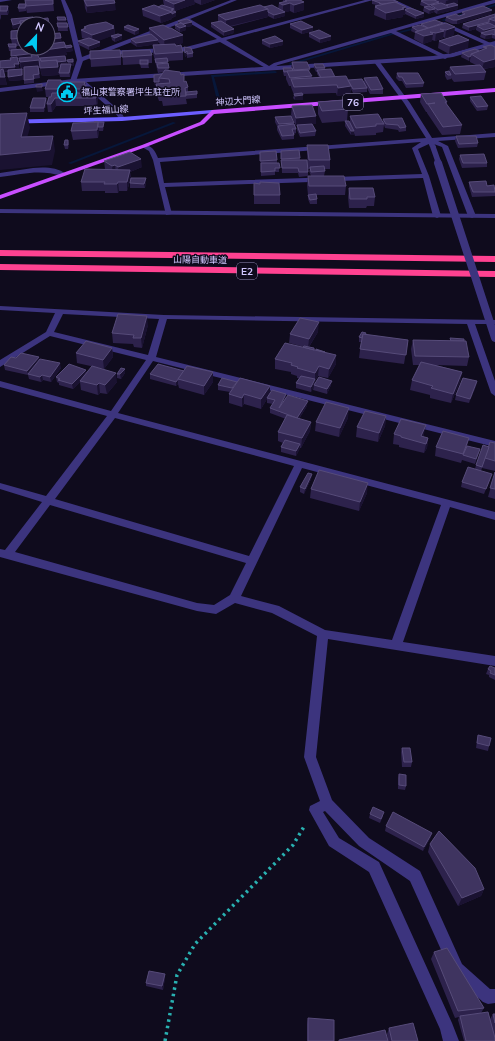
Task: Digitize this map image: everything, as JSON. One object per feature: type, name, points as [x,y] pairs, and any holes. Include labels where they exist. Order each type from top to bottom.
[{"type":"highway","name":"山陽自動車道","points":[[0,253],[495,259]]},
{"type":"highway","name":"山陽自動車道","points":[[0,267],[495,274]]},
{"type":"main road","name":"神辺大門線","points":[[0,197],[144,146],[202,123],[212,112],[495,90]]},
{"type":"main road","name":"坪生福山線","points":[[0,122],[122,119],[212,112]]},
{"type":"street","points":[[0,0],[10,0]]},
{"type":"street","points":[[63,0],[69,15],[80,60],[80,65],[73,81]]},
{"type":"street","points":[[80,60],[234,0]]},
{"type":"street","points":[[97,53],[186,49],[371,0]]},
{"type":"street","points":[[392,0],[493,45]]},
{"type":"street","points":[[269,68],[276,64],[495,1]]},
{"type":"street","points":[[186,19],[269,68]]},
{"type":"street","points":[[392,31],[445,57]]},
{"type":"street","points":[[0,90],[73,81],[445,57],[493,45]]},
{"type":"street","points":[[377,62],[407,103],[432,143],[495,338]]},
{"type":"street","points":[[82,81],[119,113],[122,119]]},
{"type":"street","points":[[156,160],[432,143],[495,134]]},
{"type":"street","points":[[437,216],[426,176],[415,148],[432,143],[445,146],[472,216]]},
{"type":"street","points":[[144,146],[152,150],[156,160],[168,214]]},
{"type":"street","points":[[0,175],[36,170],[56,170],[64,174]]},
{"type":"street","points":[[162,185],[426,176]]},
{"type":"street","points":[[0,211],[168,214],[495,216]]},
{"type":"street","points":[[0,308],[164,317],[495,322]]},
{"type":"street","points":[[0,364],[49,332],[60,312]]},
{"type":"street","points":[[164,317],[152,358],[113,414],[48,501],[4,553],[197,607],[216,610],[234,598],[299,465]]},
{"type":"street","points":[[470,322],[495,393]]},
{"type":"street","points":[[49,332],[495,444]]},
{"type":"street","points":[[0,384],[299,465],[495,516]]},
{"type":"street","points":[[0,486],[252,561]]},
{"type":"street","points":[[396,646],[446,504]]},
{"type":"street","points":[[234,598],[275,609],[323,634],[495,661]]},
{"type":"street","points":[[323,634],[310,757],[321,807],[334,842],[374,867],[447,1028],[451,1041]]},
{"type":"street","points":[[321,807],[364,842],[415,876],[457,969],[488,997],[495,996]]},
{"type":"path","points":[[165,1041],[176,975],[195,944],[293,845],[321,807]]},
{"type":"building","points":[[25,0],[53,0],[53,4],[26,6]]},
{"type":"building","points":[[84,0],[114,0],[115,3],[87,6]]},
{"type":"building","points":[[165,0],[185,0],[174,4]]},
{"type":"building","points":[[285,0],[300,0],[304,2],[294,5],[290,3],[283,5],[279,3],[287,1]]},
{"type":"building","points":[[372,0],[393,0],[398,2],[382,4]]},
{"type":"building","points":[[434,0],[439,2],[429,5],[421,1]]},
{"type":"building","points":[[395,2],[406,7],[402,8],[404,9],[386,13],[375,7],[377,7],[375,6]]},
{"type":"building","points":[[441,3],[448,6],[446,5],[454,3],[458,5],[438,10],[431,5]]},
{"type":"building","points":[[19,4],[26,4],[25,8],[18,8]]},
{"type":"building","points":[[154,5],[172,12],[160,16],[142,9]]},
{"type":"building","points":[[162,5],[174,9],[171,10],[176,12],[172,14],[172,12],[158,7]]},
{"type":"building","points":[[260,5],[268,9],[226,20],[218,15]]},
{"type":"building","points":[[272,5],[285,12],[274,15],[268,12],[268,9],[264,7]]},
{"type":"building","points":[[0,6],[8,6],[7,11],[0,11]]},
{"type":"building","points":[[429,6],[435,9],[430,10],[424,7]]},
{"type":"building","points":[[483,6],[492,10],[457,20],[446,17],[456,14],[459,16],[465,14],[462,12]]},
{"type":"building","points":[[410,8],[424,13],[416,16],[405,10]]},
{"type":"building","points":[[495,14],[495,17],[489,19],[489,22],[469,27],[463,24]]},
{"type":"building","points":[[57,17],[65,17],[66,20],[58,20]]},
{"type":"building","points":[[495,17],[495,21],[489,19]]},
{"type":"building","points":[[11,19],[16,19],[16,24],[13,25]]},
{"type":"building","points":[[187,19],[192,22],[183,24],[178,21]]},
{"type":"building","points":[[435,20],[443,23],[428,28],[421,24]]},
{"type":"building","points":[[221,21],[234,29],[224,32],[211,23]]},
{"type":"building","points":[[301,21],[313,27],[302,30],[290,24]]},
{"type":"building","points":[[106,22],[114,26],[112,27],[114,28],[92,35],[81,30],[89,25]]},
{"type":"building","points":[[57,23],[67,23],[68,27],[58,27]]},
{"type":"building","points":[[181,23],[186,26],[180,28],[175,25]]},
{"type":"building","points":[[446,23],[455,27],[446,30],[440,29],[444,31],[436,33],[430,32],[433,34],[424,36],[415,32]]},
{"type":"building","points":[[489,23],[495,27],[484,30],[477,26]]},
{"type":"building","points":[[128,25],[139,29],[135,31],[124,27]]},
{"type":"building","points":[[163,25],[183,35],[164,40],[149,28]]},
{"type":"building","points":[[420,25],[428,28],[418,31],[412,27]]},
{"type":"building","points":[[495,29],[495,35],[486,35],[481,33]]},
{"type":"building","points":[[319,30],[331,36],[320,39],[309,33]]},
{"type":"building","points":[[11,31],[16,31],[16,39],[11,39]]},
{"type":"building","points":[[56,33],[60,33],[61,38],[56,38]]},
{"type":"building","points":[[118,34],[122,35],[115,38],[111,36]]},
{"type":"building","points":[[151,34],[158,40],[136,43],[131,39]]},
{"type":"building","points":[[458,35],[469,40],[450,46],[439,41]]},
{"type":"building","points":[[275,36],[283,41],[270,44],[262,40]]},
{"type":"building","points":[[89,38],[100,42],[89,46],[78,41]]},
{"type":"building","points":[[64,42],[66,47],[56,48],[56,43]]},
{"type":"building","points":[[8,44],[16,44],[16,47],[9,47]]},
{"type":"building","points":[[175,44],[176,46],[181,45],[183,52],[155,54],[153,45]]},
{"type":"building","points":[[71,45],[72,47],[66,48],[65,46]]},
{"type":"building","points":[[491,45],[495,47],[495,59],[484,62],[471,54],[487,48],[483,47]]},
{"type":"building","points":[[184,47],[191,48],[193,53],[187,54],[187,51],[185,53]]},
{"type":"building","points":[[475,49],[479,51],[471,54],[469,57],[462,53]]},
{"type":"building","points":[[11,50],[16,50],[16,55],[11,56]]},
{"type":"building","points":[[120,50],[121,57],[90,59],[90,51]]},
{"type":"building","points":[[150,50],[152,55],[122,57],[122,51]]},
{"type":"building","points":[[38,56],[41,61],[57,60],[58,67],[40,68],[39,60],[20,62],[19,58]]},
{"type":"building","points":[[65,56],[66,61],[57,62],[57,60],[41,61],[40,58]]},
{"type":"building","points":[[17,57],[19,64],[14,64],[15,67],[0,68],[0,61],[11,60],[10,58]]},
{"type":"building","points":[[167,58],[168,62],[156,63],[155,59]]},
{"type":"building","points":[[73,59],[73,62],[68,62],[67,60]]},
{"type":"building","points":[[140,60],[148,60],[148,64],[140,64]]},
{"type":"building","points":[[292,62],[307,62],[310,69],[294,70]]},
{"type":"building","points":[[168,63],[169,68],[158,68],[157,64]]},
{"type":"building","points":[[61,64],[71,64],[69,73],[59,73]]},
{"type":"building","points":[[314,64],[323,64],[325,68],[316,68]]},
{"type":"building","points":[[480,65],[486,72],[455,74],[450,67]]},
{"type":"building","points":[[38,66],[39,74],[33,75],[34,79],[24,80],[24,67]]},
{"type":"building","points":[[283,68],[292,68],[293,71],[284,72]]},
{"type":"building","points":[[3,69],[5,77],[0,77],[0,70]]},
{"type":"building","points":[[22,69],[22,75],[8,77],[8,70]]},
{"type":"building","points":[[331,69],[335,77],[321,78],[317,70]]},
{"type":"building","points":[[165,70],[180,72],[181,75],[184,74],[184,82],[186,81],[188,87],[185,88],[186,96],[163,97],[161,93],[159,93],[156,84],[170,83],[169,79],[159,78]]},
{"type":"building","points":[[308,70],[312,76],[290,78],[287,71]]},
{"type":"building","points":[[449,71],[451,75],[448,75],[445,72]]},
{"type":"building","points":[[397,73],[418,73],[424,83],[406,84],[402,77],[399,77]]},
{"type":"building","points":[[162,74],[159,78],[159,82],[154,82],[154,75]]},
{"type":"building","points":[[346,76],[351,86],[338,88],[337,85],[294,87],[291,79]]},
{"type":"building","points":[[377,77],[383,89],[371,90],[364,78]]},
{"type":"building","points":[[362,79],[367,88],[353,89],[348,80]]},
{"type":"building","points":[[48,80],[61,80],[61,82],[85,82],[84,85],[86,85],[85,89],[45,89]]},
{"type":"building","points":[[42,84],[42,87],[36,87],[36,85]]},
{"type":"building","points":[[197,91],[197,94],[186,95],[186,92]]},
{"type":"building","points":[[52,93],[97,93],[96,98],[55,98],[51,104],[47,104]]},
{"type":"building","points":[[302,93],[303,95],[295,96],[294,94]]},
{"type":"building","points":[[441,93],[447,102],[445,102],[462,125],[443,127],[428,104],[435,103],[427,104],[421,94]]},
{"type":"building","points":[[481,96],[488,106],[477,107],[470,97]]},
{"type":"building","points":[[33,98],[46,98],[44,108],[30,108]]},
{"type":"building","points":[[344,100],[348,109],[322,111],[318,102]]},
{"type":"building","points":[[312,105],[316,116],[296,118],[292,106]]},
{"type":"building","points":[[27,113],[21,137],[53,136],[50,150],[0,155],[0,114]]},
{"type":"building","points":[[378,114],[384,124],[356,128],[350,116]]},
{"type":"building","points":[[291,116],[294,123],[279,124],[275,117]]},
{"type":"building","points":[[402,118],[406,127],[400,128],[398,125],[386,124],[383,119]]},
{"type":"building","points":[[345,121],[349,121],[354,131],[351,131]]},
{"type":"building","points":[[98,122],[104,122],[103,127],[98,127]]},
{"type":"building","points":[[98,122],[97,130],[71,131],[73,123]]},
{"type":"building","points":[[294,124],[296,129],[292,129],[294,135],[282,136],[278,126]]},
{"type":"building","points":[[312,124],[316,131],[300,133],[297,125]]},
{"type":"building","points":[[456,136],[476,136],[478,143],[459,144]]},
{"type":"building","points":[[65,140],[68,140],[68,145],[64,145]]},
{"type":"building","points":[[307,145],[328,145],[330,160],[309,160]]},
{"type":"building","points":[[299,150],[300,158],[281,159],[281,151]]},
{"type":"building","points":[[276,151],[277,160],[260,161],[260,152]]},
{"type":"building","points":[[130,152],[141,159],[118,167],[115,165],[112,166],[104,161]]},
{"type":"building","points":[[484,154],[487,163],[463,163],[460,155]]},
{"type":"building","points":[[281,160],[307,160],[308,172],[299,172],[298,168],[282,168]]},
{"type":"building","points":[[261,163],[279,163],[280,168],[275,168],[275,171],[261,172]]},
{"type":"building","points":[[324,166],[325,171],[311,172],[310,167]]},
{"type":"building","points":[[85,169],[130,170],[127,182],[104,184],[105,182],[81,182]]},
{"type":"building","points":[[308,176],[344,176],[346,186],[309,186]]},
{"type":"building","points":[[131,178],[146,178],[144,184],[130,183]]},
{"type":"building","points":[[486,181],[487,186],[494,185],[495,192],[473,192],[469,182]]},
{"type":"building","points":[[260,182],[279,183],[280,195],[254,195],[254,183],[260,184]]},
{"type":"building","points":[[349,188],[373,188],[375,197],[367,197],[367,199],[350,199]]},
{"type":"building","points":[[316,194],[317,199],[310,200],[308,195]]},
{"type":"building","points":[[118,314],[147,316],[141,338],[133,338],[134,335],[112,333]]},
{"type":"building","points":[[300,318],[319,322],[309,339],[290,334]]},
{"type":"building","points":[[362,332],[366,333],[365,335],[363,334],[362,338],[359,337]]},
{"type":"building","points":[[363,334],[408,340],[406,355],[360,349]]},
{"type":"building","points":[[450,338],[464,339],[464,341],[451,341]]},
{"type":"building","points":[[413,340],[466,341],[469,357],[415,356]]},
{"type":"building","points":[[86,341],[112,348],[103,360],[76,353]]},
{"type":"building","points":[[285,343],[336,355],[329,369],[319,366],[315,373],[297,368],[298,367],[291,365],[292,363],[275,359]]},
{"type":"building","points":[[303,347],[314,348],[314,350]]},
{"type":"building","points":[[21,353],[39,357],[27,371],[4,365],[11,357],[16,358]]},
{"type":"building","points":[[40,359],[60,363],[50,377],[42,375],[40,377],[28,374]]},
{"type":"building","points":[[421,362],[462,372],[453,394],[431,388],[433,386],[412,380]]},
{"type":"building","points":[[69,364],[86,370],[72,384],[58,380],[60,379],[56,377]]},
{"type":"building","points":[[158,364],[184,371],[176,382],[150,374]]},
{"type":"building","points":[[92,366],[116,373],[105,385],[99,383],[97,385],[80,381]]},
{"type":"building","points":[[187,366],[213,372],[204,386],[178,379]]},
{"type":"building","points":[[121,368],[125,369],[120,374],[117,374]]},
{"type":"building","points":[[301,376],[315,379],[311,387],[296,383]]},
{"type":"building","points":[[319,377],[332,381],[327,389],[314,385]]},
{"type":"building","points":[[222,378],[237,382],[232,388],[218,385]]},
{"type":"building","points":[[240,378],[270,386],[261,399],[244,394],[242,398],[229,394]]},
{"type":"building","points":[[463,378],[477,381],[470,399],[456,395]]},
{"type":"building","points":[[272,390],[286,394],[279,408],[288,395],[308,401],[297,418],[270,408],[275,400],[267,398]]},
{"type":"building","points":[[326,402],[349,408],[340,428],[316,422]]},
{"type":"building","points":[[365,411],[386,416],[379,433],[357,427]]},
{"type":"building","points":[[287,415],[311,422],[302,438],[278,432]]},
{"type":"building","points":[[401,419],[426,425],[421,436],[428,438],[426,444],[394,434]]},
{"type":"building","points":[[443,431],[469,438],[463,454],[436,447]]},
{"type":"building","points":[[285,440],[300,444],[296,451],[281,447]]},
{"type":"building","points":[[490,442],[495,443],[495,461],[485,458]]},
{"type":"building","points":[[483,445],[489,447],[482,467],[476,465]]},
{"type":"building","points":[[467,446],[480,449],[476,459],[463,455]]},
{"type":"building","points":[[468,467],[492,474],[486,489],[462,482]]},
{"type":"building","points":[[319,470],[368,483],[360,502],[311,489]]},
{"type":"building","points":[[495,472],[495,489],[490,488]]},
{"type":"building","points":[[308,473],[312,474],[305,489],[300,487]]},
{"type":"building","points":[[490,666],[495,668],[495,675],[490,673],[491,671],[488,669]]},
{"type":"building","points":[[478,735],[491,738],[489,746],[477,743]]},
{"type":"building","points":[[402,748],[410,748],[412,762],[404,762]]},
{"type":"building","points":[[399,774],[406,775],[406,786],[399,785]]},
{"type":"building","points":[[373,807],[384,812],[381,819],[370,814]]},
{"type":"building","points":[[393,812],[432,833],[424,847],[386,826]]},
{"type":"building","points":[[439,831],[475,868],[484,889],[462,898],[430,844]]},
{"type":"building","points":[[447,948],[484,1008],[458,1011],[434,952]]},
{"type":"building","points":[[149,971],[165,974],[162,986],[146,983]]},
{"type":"building","points":[[488,1012],[495,1041],[466,1041],[460,1016]]},
{"type":"building","points":[[308,1018],[334,1020],[334,1041],[308,1041]]},
{"type":"building","points":[[413,1023],[418,1041],[392,1041],[389,1028]]},
{"type":"building","points":[[385,1030],[388,1041],[339,1041],[339,1040]]},
{"type":"waterway","points":[[479,10],[495,5]]},
{"type":"waterway","points":[[443,20],[468,13]]},
{"type":"waterway","points":[[400,32],[420,27]]},
{"type":"waterway","points":[[290,64],[393,34]]},
{"type":"waterway","points":[[220,105],[212,76],[275,72]]},
{"type":"waterway","points":[[70,163],[174,123]]},
{"type":"place","name":"福山東警察署坪生駐在所","points":[[67,92]]}]
